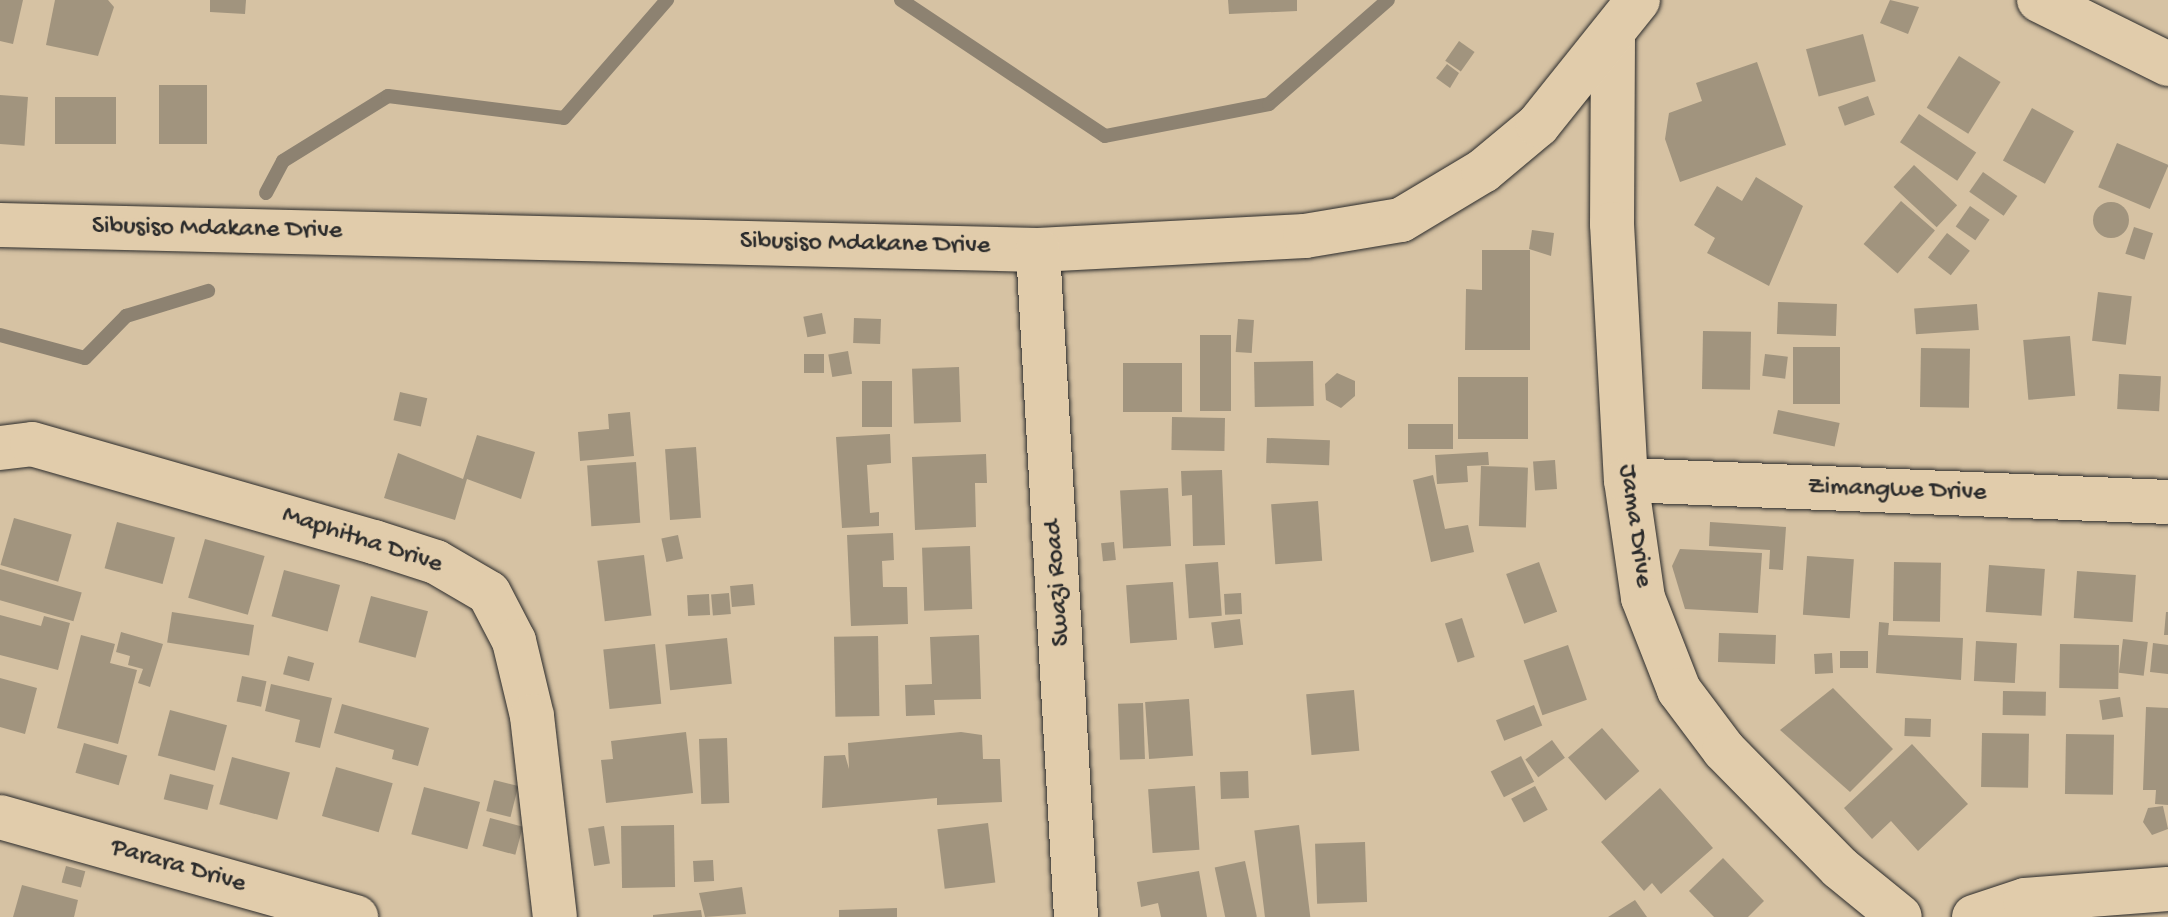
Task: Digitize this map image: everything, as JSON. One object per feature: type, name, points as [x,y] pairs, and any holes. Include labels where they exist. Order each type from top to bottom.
[{"type":"street","name":"Sibusiso Mdakane Drive","points":[[0,225],[1038,250],[1200,246],[1401,220],[1483,171],[1538,125],[1613,38],[1638,0]]},
{"type":"street","points":[[2039,0],[2168,64]]},
{"type":"street","name":"Jama Drive","points":[[1613,38],[1612,224],[1626,480],[1643,598],[1679,690],[1735,761],[1840,868],[1900,917]]},
{"type":"street","name":"Swazi Road","points":[[1038,250],[1076,917]]},
{"type":"street","name":"Maphitha Drive","points":[[0,448],[32,444],[374,542],[436,562],[489,593],[514,641],[532,716],[555,917]]},
{"type":"street","name":"Zimangwe Drive","points":[[1626,480],[2168,502]]},
{"type":"street","name":"Parara Drive","points":[[0,817],[356,917]]},
{"type":"street","points":[[1974,917],[2025,900],[2168,889]]},
{"type":"building","points":[[0,0],[23,0],[13,44],[0,41]]},
{"type":"building","points":[[55,0],[108,0],[114,7],[98,56],[46,45]]},
{"type":"building","points":[[210,0],[246,0],[245,14],[210,12]]},
{"type":"building","points":[[1228,0],[1297,0],[1297,11],[1229,14]]},
{"type":"building","points":[[1890,0],[1919,7],[1908,34],[1880,23]]},
{"type":"building","points":[[1863,34],[1876,81],[1819,97],[1806,49]]},
{"type":"building","points":[[1459,41],[1475,52],[1461,72],[1445,61]]},
{"type":"building","points":[[1959,56],[2001,82],[1968,134],[1927,108]]},
{"type":"building","points":[[1757,62],[1786,145],[1680,182],[1665,139],[1669,113],[1702,101],[1696,83]]},
{"type":"building","points":[[1447,64],[1459,73],[1450,88],[1436,78]]},
{"type":"building","points":[[159,85],[207,85],[207,144],[159,144]]},
{"type":"building","points":[[0,95],[28,97],[25,146],[0,144]]},
{"type":"building","points":[[1868,96],[1875,115],[1845,126],[1838,107]]},
{"type":"building","points":[[55,97],[116,97],[116,144],[55,144]]},
{"type":"building","points":[[2032,108],[2074,131],[2045,184],[2003,160]]},
{"type":"building","points":[[1919,114],[1976,153],[1957,181],[1900,142]]},
{"type":"building","points":[[2117,143],[2168,165],[2150,209],[2098,187]]},
{"type":"building","points":[[1914,165],[1957,205],[1937,227],[1894,187]]},
{"type":"building","points":[[1983,172],[2017,196],[2004,216],[1969,192]]},
{"type":"building","points":[[1756,177],[1803,206],[1769,286],[1707,253],[1715,238],[1694,225],[1717,186],[1742,201]]},
{"type":"building","points":[[1901,201],[1935,231],[1898,274],[1864,244]]},
{"type":"building","points":[[2111,202],[2123,208],[2129,220],[2123,232],[2111,238],[2099,232],[2093,220],[2099,208]]},
{"type":"building","points":[[1970,206],[1990,220],[1975,240],[1956,226]]},
{"type":"building","points":[[2134,227],[2153,233],[2144,260],[2125,254]]},
{"type":"building","points":[[1532,230],[1554,233],[1551,256],[1529,249]]},
{"type":"building","points":[[1947,233],[1970,251],[1951,275],[1928,257]]},
{"type":"building","points":[[1482,250],[1530,250],[1530,350],[1465,350],[1466,289],[1482,290]]},
{"type":"building","points":[[2098,292],[2132,296],[2126,345],[2092,341]]},
{"type":"building","points":[[1778,302],[1837,304],[1836,336],[1777,334]]},
{"type":"building","points":[[1977,304],[1979,330],[1916,334],[1914,308]]},
{"type":"building","points":[[822,313],[826,334],[807,337],[803,317]]},
{"type":"building","points":[[854,318],[881,319],[880,344],[853,343]]},
{"type":"building","points":[[1238,319],[1254,320],[1252,353],[1236,352]]},
{"type":"building","points":[[1703,331],[1751,332],[1750,390],[1702,389]]},
{"type":"building","points":[[1200,335],[1231,335],[1231,411],[1200,411]]},
{"type":"building","points":[[2070,336],[2075,396],[2028,400],[2023,340]]},
{"type":"building","points":[[1793,347],[1840,347],[1840,404],[1793,404]]},
{"type":"building","points":[[1921,348],[1970,349],[1969,408],[1920,407]]},
{"type":"building","points":[[848,351],[852,374],[832,377],[828,354]]},
{"type":"building","points":[[804,354],[824,354],[824,373],[804,373]]},
{"type":"building","points":[[1765,354],[1788,357],[1785,379],[1762,376]]},
{"type":"building","points":[[1313,361],[1314,406],[1255,407],[1254,362]]},
{"type":"building","points":[[1123,363],[1182,363],[1182,412],[1123,412]]},
{"type":"building","points":[[959,367],[961,422],[914,424],[912,369]]},
{"type":"building","points":[[1337,373],[1355,381],[1355,396],[1341,408],[1326,400],[1325,384]]},
{"type":"building","points":[[2119,374],[2161,376],[2159,411],[2117,409]]},
{"type":"building","points":[[1458,377],[1528,377],[1528,439],[1458,439]]},
{"type":"building","points":[[862,381],[892,381],[892,427],[862,427]]},
{"type":"building","points":[[400,392],[427,398],[421,427],[393,420]]},
{"type":"building","points":[[1778,410],[1840,423],[1835,447],[1773,433]]},
{"type":"building","points":[[630,412],[634,456],[580,461],[578,432],[609,429],[608,414]]},
{"type":"building","points":[[1172,417],[1225,418],[1224,451],[1171,450]]},
{"type":"building","points":[[1408,424],[1453,424],[1453,449],[1408,449]]},
{"type":"building","points":[[890,434],[891,463],[867,465],[870,513],[879,512],[879,526],[842,528],[836,437]]},
{"type":"building","points":[[477,435],[535,452],[521,499],[467,479],[455,520],[384,498],[398,453],[463,479]]},
{"type":"building","points":[[1267,438],[1330,440],[1329,465],[1266,463]]},
{"type":"building","points":[[696,447],[701,518],[670,520],[665,449]]},
{"type":"building","points":[[1488,452],[1489,465],[1467,466],[1468,482],[1437,484],[1435,455]]},
{"type":"building","points":[[986,454],[987,483],[975,483],[976,527],[915,530],[912,457]]},
{"type":"building","points":[[1555,460],[1557,489],[1535,490],[1533,462]]},
{"type":"building","points":[[636,462],[640,523],[591,526],[587,465]]},
{"type":"building","points":[[1481,466],[1528,468],[1526,528],[1479,526]]},
{"type":"building","points":[[1222,470],[1225,545],[1193,546],[1192,495],[1182,496],[1181,471]]},
{"type":"building","points":[[1433,475],[1445,529],[1468,525],[1474,552],[1431,562],[1413,480]]},
{"type":"building","points":[[1168,488],[1171,546],[1123,548],[1120,491]]},
{"type":"building","points":[[1318,501],[1322,561],[1275,564],[1271,504]]},
{"type":"building","points":[[14,518],[72,535],[58,582],[0,565]]},
{"type":"building","points":[[117,522],[175,538],[163,584],[105,568]]},
{"type":"building","points":[[1710,522],[1786,527],[1783,570],[1769,569],[1770,550],[1709,546]]},
{"type":"building","points":[[893,533],[894,560],[882,561],[883,587],[907,587],[908,624],[851,626],[847,535]]},
{"type":"building","points":[[678,535],[683,558],[666,562],[661,539]]},
{"type":"building","points":[[205,539],[265,556],[248,615],[188,598]]},
{"type":"building","points":[[1114,542],[1116,560],[1103,561],[1101,543]]},
{"type":"building","points":[[970,546],[972,609],[924,611],[922,548]]},
{"type":"building","points":[[1680,549],[1762,553],[1758,613],[1685,609],[1672,566]]},
{"type":"building","points":[[644,555],[651,616],[605,621],[597,561]]},
{"type":"building","points":[[1807,556],[1854,559],[1850,618],[1803,615]]},
{"type":"building","points":[[1218,562],[1222,616],[1189,618],[1185,564]]},
{"type":"building","points":[[1539,562],[1557,612],[1524,624],[1506,574]]},
{"type":"building","points":[[1894,562],[1941,563],[1940,622],[1893,621]]},
{"type":"building","points":[[1989,565],[2045,569],[2042,616],[1986,612]]},
{"type":"building","points":[[0,569],[82,592],[73,621],[0,600]]},
{"type":"building","points":[[284,570],[340,585],[328,631],[272,616]]},
{"type":"building","points":[[2077,571],[2136,575],[2133,622],[2074,618]]},
{"type":"building","points":[[1173,582],[1177,640],[1130,643],[1126,585]]},
{"type":"building","points":[[753,584],[755,605],[732,607],[730,586]]},
{"type":"building","points":[[729,593],[731,614],[713,615],[711,595]]},
{"type":"building","points":[[1241,593],[1242,614],[1225,615],[1224,594]]},
{"type":"building","points":[[709,594],[710,615],[688,616],[687,595]]},
{"type":"building","points":[[371,596],[428,611],[416,658],[359,642]]},
{"type":"building","points":[[172,612],[254,625],[249,656],[167,643]]},
{"type":"building","points":[[2166,612],[2168,635],[2164,635]]},
{"type":"building","points":[[0,615],[41,626],[44,616],[70,623],[58,670],[0,655]]},
{"type":"building","points":[[1462,618],[1475,657],[1458,663],[1445,624]]},
{"type":"building","points":[[1240,619],[1243,645],[1214,648],[1211,623]]},
{"type":"building","points":[[1879,622],[1889,623],[1888,635],[1963,638],[1961,680],[1876,673]]},
{"type":"building","points":[[121,632],[163,644],[150,687],[138,683],[143,669],[128,665],[130,656],[116,652]]},
{"type":"building","points":[[1719,633],[1776,635],[1775,664],[1718,662]]},
{"type":"building","points":[[81,635],[115,644],[110,663],[137,670],[118,744],[57,728]]},
{"type":"building","points":[[979,635],[981,699],[934,700],[935,715],[906,716],[905,685],[932,684],[930,637]]},
{"type":"building","points":[[878,636],[879,716],[835,717],[834,637]]},
{"type":"building","points":[[727,638],[732,684],[670,690],[665,644]]},
{"type":"building","points":[[2123,639],[2148,642],[2144,676],[2119,673]]},
{"type":"building","points":[[1976,641],[2017,643],[2015,683],[1974,681]]},
{"type":"building","points":[[2153,643],[2168,645],[2168,674],[2150,672]]},
{"type":"building","points":[[655,644],[661,704],[610,709],[603,649]]},
{"type":"building","points":[[2060,644],[2119,645],[2118,689],[2059,688]]},
{"type":"building","points":[[1568,645],[1587,700],[1542,715],[1524,660]]},
{"type":"building","points":[[1840,651],[1868,651],[1868,668],[1840,668]]},
{"type":"building","points":[[1832,653],[1833,673],[1815,674],[1814,654]]},
{"type":"building","points":[[288,656],[314,663],[309,681],[283,674]]},
{"type":"building","points":[[242,676],[266,681],[261,707],[237,701]]},
{"type":"building","points":[[0,678],[37,688],[25,734],[0,727]]},
{"type":"building","points":[[271,684],[332,698],[320,748],[295,742],[300,720],[265,711]]},
{"type":"building","points":[[1833,688],[1893,749],[1850,792],[1780,730]]},
{"type":"building","points":[[1354,690],[1359,751],[1311,755],[1306,694]]},
{"type":"building","points":[[2003,691],[2046,692],[2046,716],[2003,715]]},
{"type":"building","points":[[2120,697],[2123,717],[2102,720],[2099,700]]},
{"type":"building","points":[[1189,699],[1193,756],[1149,759],[1145,702]]},
{"type":"building","points":[[1143,703],[1145,759],[1120,760],[1118,704]]},
{"type":"building","points":[[342,704],[429,728],[418,766],[392,759],[394,750],[334,733]]},
{"type":"building","points":[[1534,705],[1542,725],[1504,741],[1496,720]]},
{"type":"building","points":[[2146,707],[2168,708],[2168,805],[2155,804],[2156,790],[2143,790]]},
{"type":"building","points":[[170,710],[227,725],[215,771],[158,755]]},
{"type":"building","points":[[1905,718],[1931,719],[1930,737],[1904,736]]},
{"type":"building","points":[[1602,728],[1639,771],[1605,801],[1568,758]]},
{"type":"building","points":[[686,732],[693,793],[606,803],[601,760],[613,759],[611,741]]},
{"type":"building","points":[[961,732],[982,735],[983,759],[1000,759],[1002,802],[937,805],[937,798],[822,808],[824,756],[845,755],[849,769],[848,743]]},
{"type":"building","points":[[1982,733],[2029,734],[2028,788],[1981,787]]},
{"type":"building","points":[[2066,734],[2114,735],[2113,795],[2065,794]]},
{"type":"building","points":[[727,738],[729,803],[701,804],[699,739]]},
{"type":"building","points":[[1552,740],[1565,758],[1538,777],[1525,759]]},
{"type":"building","points":[[84,743],[127,755],[119,785],[75,773]]},
{"type":"building","points":[[1912,744],[1968,804],[1918,851],[1891,821],[1872,839],[1844,808]]},
{"type":"building","points":[[1521,756],[1534,782],[1504,797],[1491,771]]},
{"type":"building","points":[[232,757],[290,773],[277,820],[219,804]]},
{"type":"building","points":[[336,767],[393,783],[379,832],[322,816]]},
{"type":"building","points":[[1248,771],[1249,798],[1221,799],[1220,772]]},
{"type":"building","points":[[170,774],[214,785],[207,810],[164,799]]},
{"type":"building","points":[[494,780],[518,786],[511,817],[486,811]]},
{"type":"building","points":[[1195,786],[1199,850],[1153,853],[1148,789]]},
{"type":"building","points":[[1535,786],[1548,810],[1524,823],[1511,799]]},
{"type":"building","points":[[424,787],[480,802],[467,849],[411,834]]},
{"type":"building","points":[[1660,788],[1713,848],[1661,894],[1652,883],[1644,891],[1601,842]]},
{"type":"building","points":[[2163,806],[2168,829],[2152,835],[2143,822],[2148,808]]},
{"type":"building","points":[[490,818],[523,827],[515,855],[482,846]]},
{"type":"building","points":[[988,823],[995,883],[945,889],[937,829]]},
{"type":"building","points":[[674,825],[675,887],[622,888],[621,826]]},
{"type":"building","points":[[1299,825],[1310,917],[1265,917],[1254,830]]},
{"type":"building","points":[[604,826],[610,864],[594,866],[588,829]]},
{"type":"building","points":[[1365,842],[1367,902],[1317,904],[1315,844]]},
{"type":"building","points":[[1723,858],[1764,901],[1748,917],[1714,917],[1689,891]]},
{"type":"building","points":[[713,860],[714,881],[694,882],[693,861]]},
{"type":"building","points":[[1245,861],[1257,917],[1225,917],[1215,867]]},
{"type":"building","points":[[66,866],[85,871],[81,888],[62,882]]},
{"type":"building","points":[[1199,871],[1207,917],[1161,917],[1158,903],[1141,907],[1137,882]]},
{"type":"building","points":[[22,885],[78,900],[74,917],[13,917]]},
{"type":"building","points":[[742,887],[746,914],[705,917],[699,893]]},
{"type":"building","points":[[1635,900],[1647,917],[1608,917]]},
{"type":"building","points":[[897,908],[897,917],[839,917],[839,910]]},
{"type":"building","points":[[701,910],[702,917],[653,917],[653,915]]},
{"type":"waterway","points":[[266,193],[283,161],[388,96],[564,118],[667,0]]},
{"type":"waterway","points":[[901,0],[1105,136],[1269,104],[1388,0]]},
{"type":"waterway","points":[[0,335],[85,358],[126,316],[208,291]]}]
